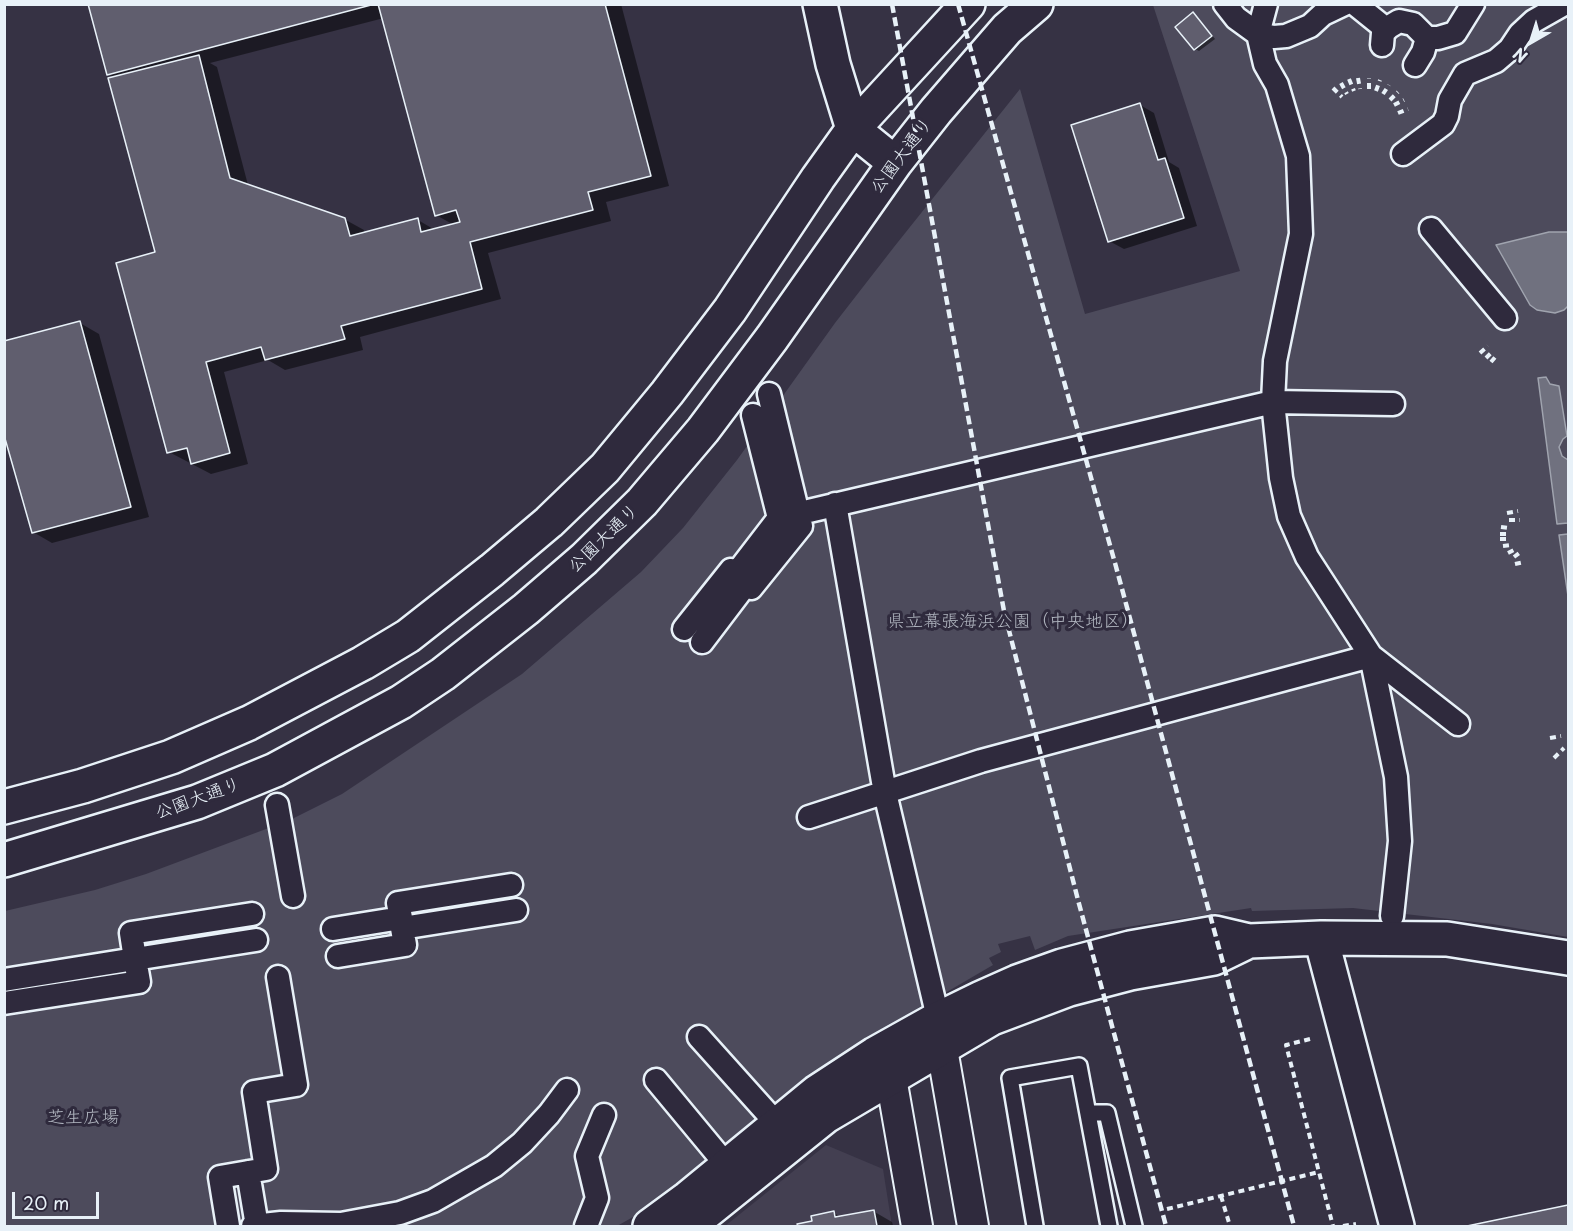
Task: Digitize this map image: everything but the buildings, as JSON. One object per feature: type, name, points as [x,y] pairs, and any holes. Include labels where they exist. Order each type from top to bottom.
[{"type":"street","points":[[820,4],[833,64],[853,129],[895,163]]},
{"type":"street","points":[[4,807],[83,786],[171,757],[249,723],[363,663],[408,636],[492,570],[549,522],[605,468],[667,393],[730,310],[853,129],[968,4]]},
{"type":"street","name":"公園大通り","points":[[4,860],[197,802],[275,770],[401,702],[443,674],[526,609],[584,559],[642,502],[703,430],[1003,17],[1036,4]]},
{"type":"street","points":[[1225,4],[1236,18],[1258,34],[1274,37],[1287,36],[1312,25],[1323,14],[1344,4]]},
{"type":"street","points":[[1266,4],[1258,34],[1265,64],[1277,85],[1295,143],[1300,184],[1301,234],[1275,361],[1273,402],[1281,478],[1289,516],[1307,557],[1371,656],[1458,724]]},
{"type":"street","points":[[1355,4],[1384,37],[1399,21],[1413,24],[1427,38],[1455,33],[1473,4]]},
{"type":"street","points":[[1403,154],[1443,124],[1450,100],[1465,74],[1496,61],[1510,49],[1534,21],[1564,4]]},
{"type":"street","points":[[1415,65],[1423,52],[1427,38]]},
{"type":"street","points":[[1431,229],[1504,318]]},
{"type":"street","points":[[769,394],[788,516]]},
{"type":"street","points":[[693,635],[731,570],[741,579],[788,516],[1273,402],[1393,405]]},
{"type":"street","points":[[753,415],[788,516]]},
{"type":"street","points":[[835,504],[885,793],[935,1005]]},
{"type":"street","points":[[809,818],[981,761],[1371,656]]},
{"type":"street","points":[[1371,656],[1396,777],[1400,841],[1392,916]]},
{"type":"street","points":[[277,805],[293,896]]},
{"type":"street","points":[[338,956],[405,945],[398,903],[511,885]]},
{"type":"street","points":[[464,892],[468,918]]},
{"type":"street","points":[[333,928],[468,918],[516,910]]},
{"type":"street","points":[[4,1003],[139,982],[131,933],[252,914]]},
{"type":"street","points":[[209,921],[213,946]]},
{"type":"street","points":[[650,1227],[816,1092],[906,1036],[981,998],[1062,966],[1130,948],[1215,933],[1249,940],[1446,939],[1569,958]]},
{"type":"street","points":[[1321,938],[1397,1227]]},
{"type":"street","points":[[4,980],[256,940]]},
{"type":"street","points":[[688,1227],[826,1116],[992,1018],[1069,989],[1130,973],[1214,958],[1249,940]]},
{"type":"street","points":[[46,974],[50,996]]},
{"type":"street","points":[[228,1227],[220,1177],[266,1169],[254,1092],[296,1085],[278,976]]},
{"type":"street","points":[[906,1036],[942,1049]]},
{"type":"street","points":[[906,1036],[891,1078],[916,1227]]},
{"type":"street","points":[[699,1037],[769,1115]]},
{"type":"street","points":[[942,1049],[973,1227]]},
{"type":"street","points":[[656,1080],[719,1156]]},
{"type":"street","points":[[248,1172],[256,1226],[406,1220],[433,1201],[494,1166],[522,1143],[542,1122],[567,1089]]},
{"type":"street","points":[[586,1227],[597,1198],[587,1156],[604,1115]]},
{"type":"lane","points":[[1035,1227],[1010,1078],[1079,1066],[1109,1227]]},
{"type":"lane","points":[[1088,1113],[1107,1113],[1133,1225]]},
{"type":"path","points":[[1349,80],[1357,90],[1358,78]]},
{"type":"path","points":[[1369,78],[1369,89]]},
{"type":"path","points":[[1376,91],[1380,80]]},
{"type":"path","points":[[1341,83],[1347,94]]},
{"type":"path","points":[[1383,94],[1389,85]]},
{"type":"path","points":[[1333,88],[1342,97]]},
{"type":"path","points":[[1390,100],[1398,92]]},
{"type":"path","points":[[1394,105],[1404,99]]},
{"type":"path","points":[[1398,113],[1408,109]]},
{"type":"path","points":[[1480,353],[1488,346]]},
{"type":"path","points":[[1486,358],[1493,351]]},
{"type":"path","points":[[1491,362],[1497,355]]},
{"type":"path","points":[[1507,513],[1518,511]]},
{"type":"path","points":[[1509,520],[1520,520]]},
{"type":"path","points":[[1501,527],[1509,528]]},
{"type":"path","points":[[1506,534],[1500,537],[1507,539]]},
{"type":"path","points":[[1503,546],[1511,545]]},
{"type":"path","points":[[1508,553],[1516,549]]},
{"type":"path","points":[[1514,556],[1522,551]]},
{"type":"path","points":[[1515,564],[1524,562]]},
{"type":"path","points":[[1550,738],[1561,736]]},
{"type":"path","points":[[1554,758],[1564,748]]},
{"type":"path","points":[[1310,1040],[1286,1045],[1333,1227]]},
{"type":"path","points":[[1167,1209],[1319,1172]]},
{"type":"path","points":[[1221,1196],[1230,1227]]},
{"type":"path","points":[[1343,1227],[1356,1224]]},
{"type":"shaded area","points":[[826,1145],[883,1169],[892,1226],[725,1226]]},
{"type":"green space","name":"県立幕張海浜公園（中央地区）","points":[[1153,5],[1568,5],[1568,937],[1492,924],[1353,908],[1252,911],[1251,908],[1068,936],[1035,950],[1030,936],[998,944],[1001,952],[989,958],[993,965],[945,993],[943,991],[817,1077],[790,1091],[791,1095],[708,1164],[642,1212],[617,1226],[5,1226],[5,911],[95,890],[146,874],[290,820],[342,794],[522,674],[641,572],[683,528],[737,460],[835,323],[1020,89],[1085,314],[1240,271]]},
{"type":"water","points":[[1549,232],[1568,232],[1568,306],[1555,313],[1537,310],[1530,305],[1496,245]]},
{"type":"water","points":[[1546,377],[1550,384],[1559,386],[1567,436],[1559,447],[1562,456],[1568,460],[1568,523],[1557,524],[1538,378]]},
{"type":"water","points":[[1568,534],[1568,596],[1559,535]]},
{"type":"railway","points":[[892,4],[1004,611],[1078,900],[1166,1226]]},
{"type":"railway","points":[[958,4],[1115,563],[1294,1226]]},
{"type":"park label","name":"芝生広場","points":[[83,1118]]}]
